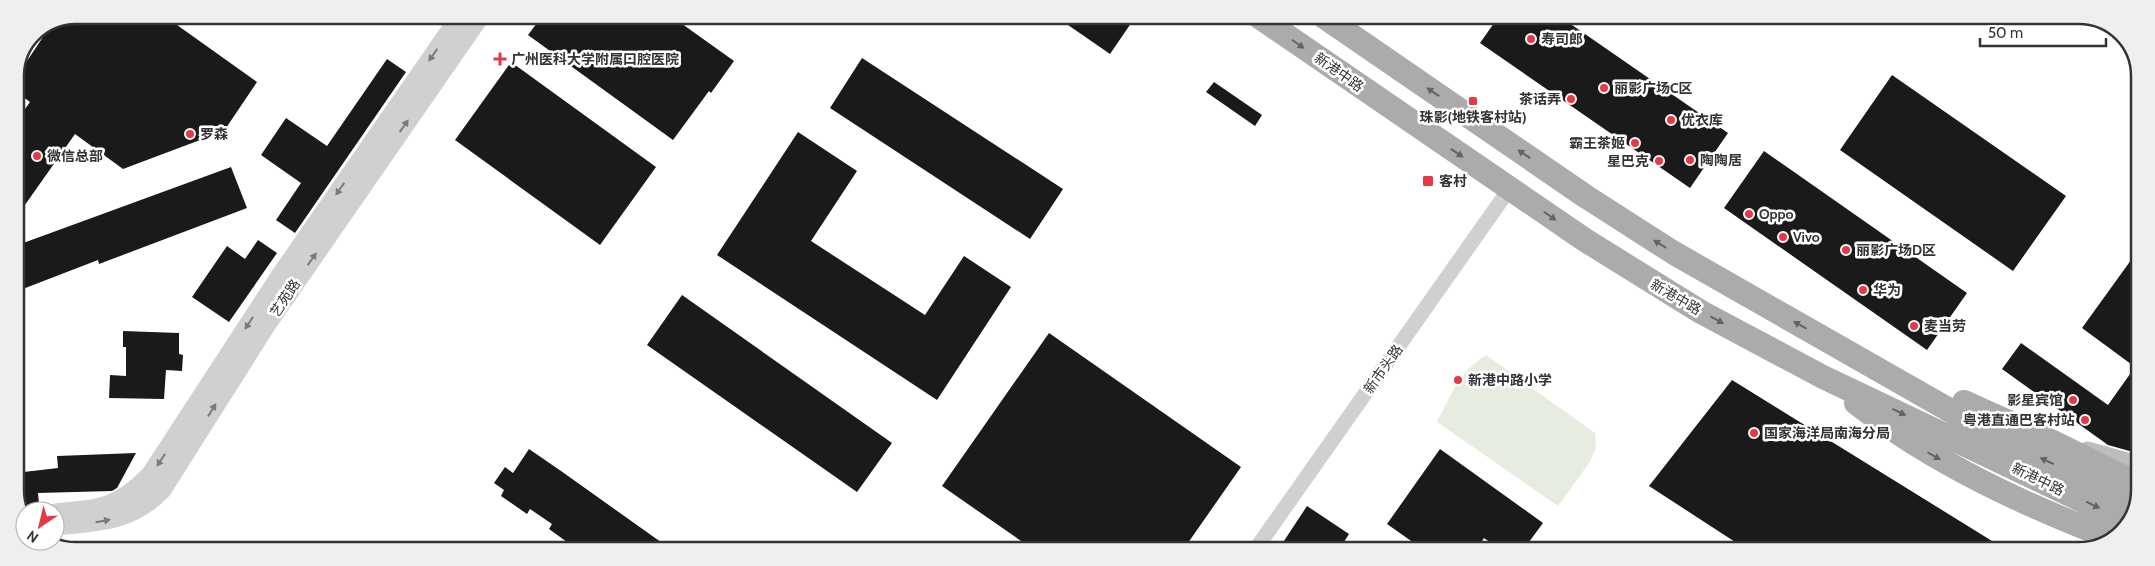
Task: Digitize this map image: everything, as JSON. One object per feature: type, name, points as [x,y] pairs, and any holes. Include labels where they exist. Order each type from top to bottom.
[{"type":"main road","name":"新港中路","points":[[1270,24],[1585,240],[1653,283],[1823,377],[2122,520]]},
{"type":"main road","name":"新港中路","points":[[1335,24],[1629,225],[1764,306],[1843,348],[1964,419],[2130,501]]},
{"type":"main road","points":[[1843,348],[2054,442],[2131,480]]},
{"type":"main road","points":[[1823,377],[1885,425],[1932,455],[2008,496],[2104,535]]},
{"type":"main road","points":[[2054,442],[2131,464]]},
{"type":"main road","points":[[2056,517],[2093,540]]},
{"type":"street","name":"艺苑路","points":[[65,511],[111,505],[136,490],[151,474],[280,276],[455,24]]},
{"type":"street","name":"艺苑路","points":[[65,525],[119,518],[140,508],[162,490],[267,324],[475,24]]},
{"type":"street","name":"新市头路","points":[[1261,542],[1510,188]]},
{"type":"shaded area","points":[[1486,355],[1595,433],[1596,448],[1589,463],[1558,506],[1437,422],[1456,385],[1476,362]]},
{"type":"building","points":[[176,24],[257,82],[224,131],[123,169],[75,134],[24,206],[24,110],[30,102],[24,98],[26,63],[45,33],[65,25]]},
{"type":"building","points":[[536,24],[682,24],[734,61],[673,140],[528,35]]},
{"type":"building","points":[[1067,24],[1131,24],[1110,54]]},
{"type":"building","name":"丽影广场C区","points":[[1493,24],[1571,24],[1728,133],[1690,188],[1480,43]]},
{"type":"building","points":[[862,58],[1063,189],[1030,239],[830,108]]},
{"type":"building","points":[[387,59],[406,72],[295,233],[276,220],[301,183],[261,155],[286,118],[327,146]]},
{"type":"building","points":[[511,62],[656,167],[600,245],[455,140]]},
{"type":"building","points":[[1892,75],[2066,196],[2013,271],[1840,150]]},
{"type":"building","points":[[1214,82],[1262,115],[1255,126],[1206,92]]},
{"type":"building","points":[[798,132],[857,171],[811,241],[925,315],[964,256],[1011,287],[937,400],[717,255]]},
{"type":"building","name":"丽影广场D区","points":[[1764,151],[1967,293],[1927,350],[1724,208]]},
{"type":"building","points":[[231,167],[247,208],[99,264],[98,260],[24,289],[24,243]]},
{"type":"building","points":[[258,240],[277,253],[229,322],[192,297],[227,246],[245,259]]},
{"type":"building","name":"影星宾馆","points":[[2131,260],[2131,364],[2082,328]]},
{"type":"building","points":[[682,295],[892,443],[857,492],[647,345]]},
{"type":"building","points":[[123,331],[179,333],[179,354],[183,355],[182,371],[166,370],[164,399],[109,398],[110,375],[126,376],[126,347],[123,347]]},
{"type":"building","points":[[1049,333],[1241,467],[1189,542],[1022,542],[942,486]]},
{"type":"building","name":"影星宾馆","points":[[2021,343],[2108,405],[2131,373],[2131,451],[2108,445],[2002,369]]},
{"type":"building","name":"国家海洋局南海分局","points":[[1732,380],[1992,541],[1735,542],[1649,486]]},
{"type":"building","points":[[529,449],[661,542],[567,542],[549,529],[552,524],[530,509],[527,514],[501,496],[504,490],[494,483],[505,467],[513,473]]},
{"type":"building","points":[[1440,449],[1543,523],[1529,542],[1490,542],[1484,538],[1481,542],[1413,542],[1387,524]]},
{"type":"building","points":[[136,453],[117,488],[112,491],[38,493],[39,501],[25,501],[24,472],[58,468],[57,456]]},
{"type":"building","points":[[1307,506],[1349,534],[1344,542],[1283,542]]},
{"type":"place","name":"寿司郎","points":[[1531,39]]},
{"type":"place","name":"广州医科大学附属口腔医院","points":[[500,59]]},
{"type":"place","name":"丽影广场C区","points":[[1604,88]]},
{"type":"place","name":"茶话弄","points":[[1571,99]]},
{"type":"place","name":"珠影(地铁客村站)","points":[[1473,101]]},
{"type":"place","name":"优衣库","points":[[1671,120]]},
{"type":"place","name":"罗森","points":[[190,134]]},
{"type":"place","name":"霸王茶姬","points":[[1635,143]]},
{"type":"place","name":"微信总部","points":[[37,156]]},
{"type":"place","name":"陶陶居","points":[[1690,160]]},
{"type":"place","name":"星巴克","points":[[1659,161]]},
{"type":"place","name":"客村","points":[[1428,181]]},
{"type":"place","name":"Oppo","points":[[1749,214]]},
{"type":"place","name":"Vivo","points":[[1783,237]]},
{"type":"place","name":"丽影广场D区","points":[[1846,250]]},
{"type":"place","name":"华为","points":[[1863,290]]},
{"type":"place","name":"麦当劳","points":[[1914,326]]},
{"type":"place","name":"新港中路小学","points":[[1458,380]]},
{"type":"place","name":"影星宾馆","points":[[2073,400]]},
{"type":"place","name":"粤港直通巴客村站","points":[[2085,420]]},
{"type":"place","name":"国家海洋局南海分局","points":[[1754,433]]}]
